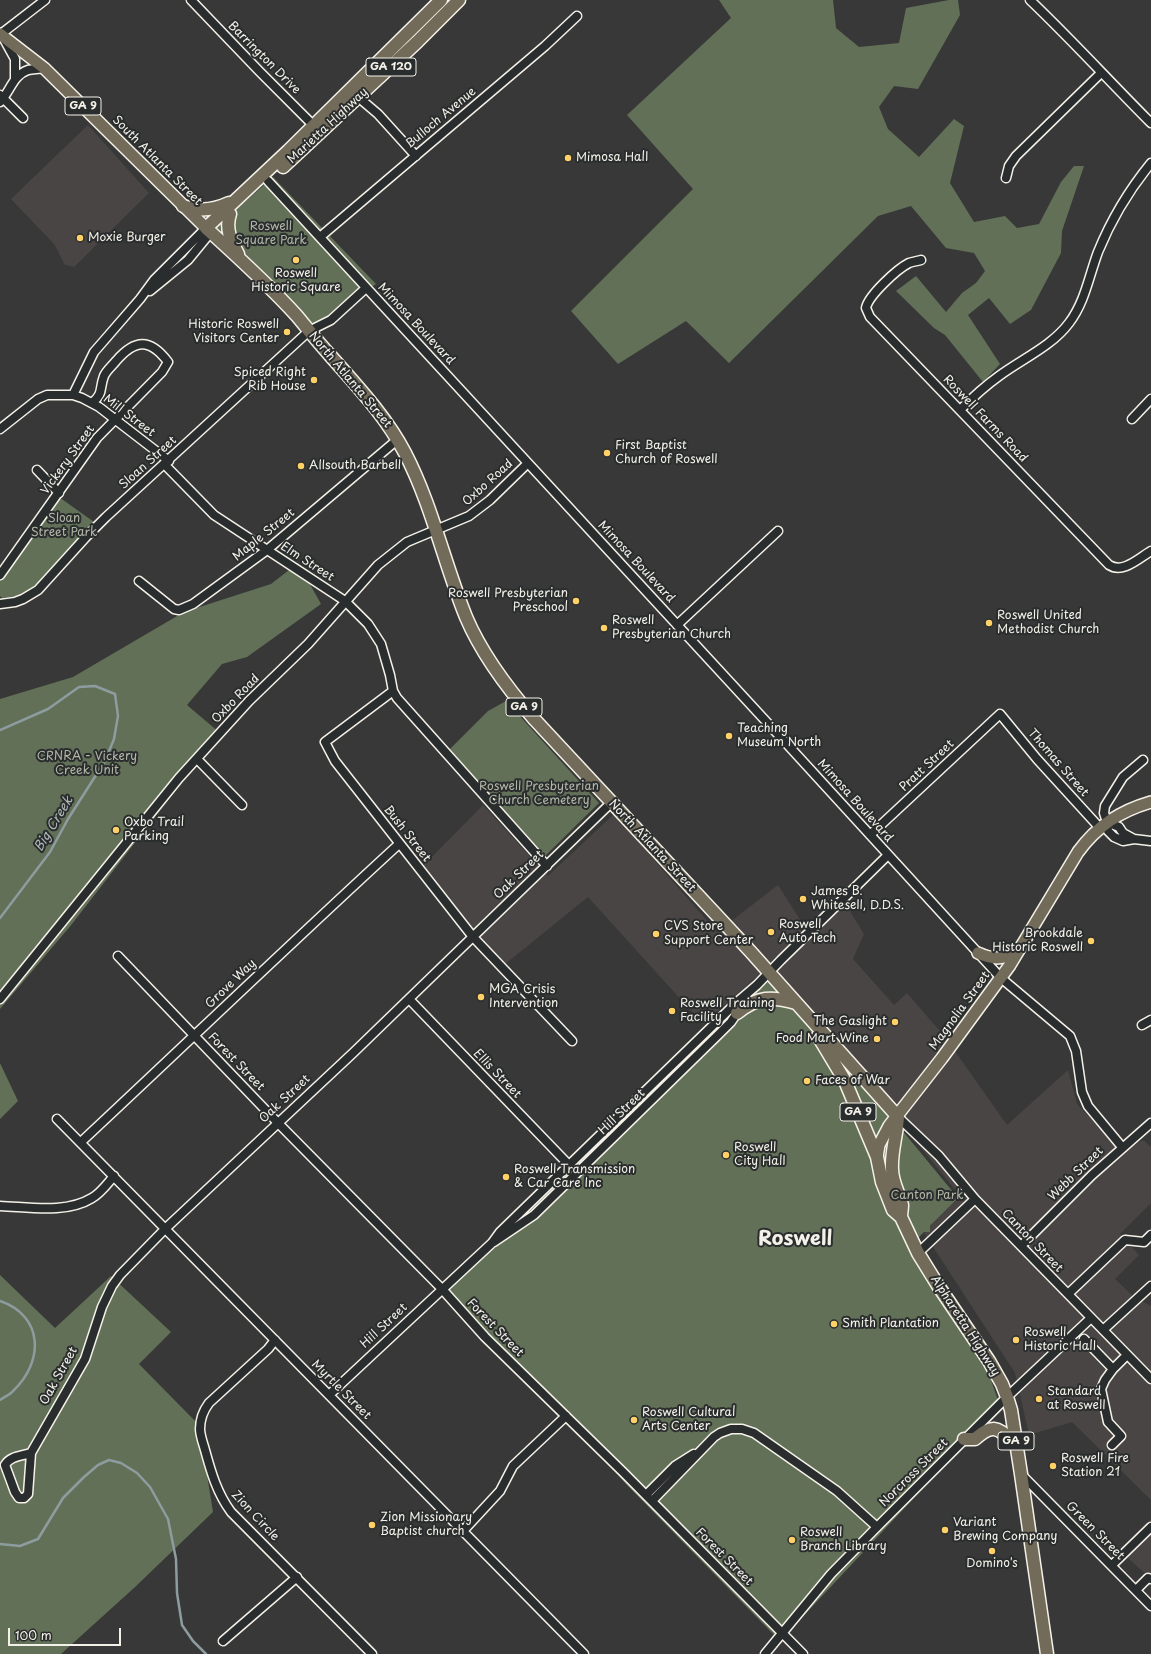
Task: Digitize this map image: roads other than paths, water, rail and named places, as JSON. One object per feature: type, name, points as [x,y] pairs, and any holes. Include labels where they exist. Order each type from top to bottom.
[{"type":"highway","name":"Marietta Highway","points":[[209,230],[268,181],[441,0]]},
{"type":"highway","name":"Marietta Highway","points":[[209,230],[241,196],[318,129],[358,97],[437,23],[459,0]]},
{"type":"highway","points":[[183,206],[201,210],[217,208],[241,196]]},
{"type":"highway","points":[[230,214],[228,230],[233,245],[241,260]]},
{"type":"highway","name":"North Atlanta Street","points":[[209,230],[283,302],[377,409],[397,440],[420,486],[466,618],[480,645],[496,670],[524,707],[769,972],[898,1117]]},
{"type":"highway","points":[[737,1013],[748,1005],[765,998],[775,998],[800,1007]]},
{"type":"highway","name":"Alpharetta Highway","points":[[800,1007],[845,1081],[877,1157],[882,1182],[893,1210],[901,1217],[918,1253],[989,1361],[1002,1384],[1007,1397],[1011,1410],[1021,1474],[1047,1654]]},
{"type":"highway","name":"Alpharetta Highway","points":[[898,1117],[892,1170],[895,1186],[902,1205],[901,1217]]},
{"type":"highway","points":[[964,1439],[975,1439],[985,1430],[992,1428],[1006,1435],[1016,1443]]},
{"type":"main road","name":"South Atlanta Street","points":[[1,34],[44,68],[209,230]]},
{"type":"main road","name":"Magnolia Street","points":[[898,1117],[1001,978],[1021,948],[1087,839],[1103,825],[1133,808],[1151,802]]},
{"type":"main road","points":[[978,953],[998,959],[1008,957],[1021,948]]},
{"type":"main road","name":"Alpharetta Highway","points":[[877,1157],[879,1145],[884,1135],[898,1117]]},
{"type":"street","points":[[15,79],[15,59],[1,34],[45,0]]},
{"type":"street","name":"Barrington Drive","points":[[191,0],[260,72],[318,129]]},
{"type":"street","points":[[1030,0],[1151,123]]},
{"type":"street","name":"Bulloch Avenue","points":[[320,237],[545,46],[577,16]]},
{"type":"street","points":[[23,118],[1,98],[15,79],[27,70],[44,68]]},
{"type":"street","points":[[1006,178],[1009,166],[1016,156],[1101,73]]},
{"type":"street","points":[[358,97],[378,114],[416,156]]},
{"type":"street","points":[[960,410],[999,376],[1053,340],[1068,324],[1080,304],[1098,253],[1109,228],[1127,195],[1151,164]]},
{"type":"street","name":"Mimosa Boulevard","points":[[268,181],[1001,978],[1070,1036],[1076,1051],[1084,1099],[1088,1106],[1122,1147]]},
{"type":"street","points":[[73,395],[94,352],[140,299],[188,260],[209,230]]},
{"type":"street","name":"Roswell Farms Road","points":[[921,260],[909,263],[900,269],[870,299],[867,303],[867,313],[1110,565],[1118,569],[1126,567],[1151,550]]},
{"type":"street","name":"Sloan Street","points":[[0,604],[19,601],[38,590],[86,537],[309,331],[331,320],[366,288]]},
{"type":"street","name":"Vickery Street","points":[[0,575],[97,438],[162,372],[168,362],[160,351],[153,346],[140,343],[134,345],[120,356],[104,375],[99,397],[92,403]]},
{"type":"street","name":"Mill Street","points":[[0,429],[38,399],[47,395],[73,395],[92,403],[167,463]]},
{"type":"street","points":[[1132,419],[1151,399]]},
{"type":"street","name":"Maple Street","points":[[139,581],[174,609],[179,610],[200,600],[267,550],[397,440]]},
{"type":"street","name":"Elm Street","points":[[167,463],[214,515],[345,601],[368,624],[381,644],[393,691]]},
{"type":"street","name":"Oxbo Road","points":[[0,999],[197,758],[249,701],[308,644],[370,573],[392,552],[407,542],[470,516],[490,500],[528,463]]},
{"type":"street","points":[[37,470],[59,493]]},
{"type":"street","points":[[677,625],[778,531]]},
{"type":"street","points":[[393,691],[397,698],[546,866]]},
{"type":"street","name":"Bush Street","points":[[393,691],[325,742],[331,754],[399,844],[473,937],[572,1041]]},
{"type":"street","name":"Pratt Street","points":[[870,835],[1000,714]]},
{"type":"street","name":"Thomas Street","points":[[1000,714],[1037,759],[1103,825],[1119,827],[1123,833],[1134,839],[1151,841]]},
{"type":"street","points":[[197,758],[242,805]]},
{"type":"street","points":[[1103,825],[1105,806],[1123,777],[1143,760]]},
{"type":"street","name":"Oak Street","points":[[31,1454],[13,1458],[7,1461],[6,1465],[15,1492],[20,1498],[24,1498],[28,1494],[31,1454],[85,1359],[102,1307],[112,1286],[120,1275],[166,1228],[409,999],[612,802]]},
{"type":"street","name":"Grove Way","points":[[80,1142],[195,1036],[289,945],[399,844]]},
{"type":"street","name":"Hill Street","points":[[329,1395],[492,1243],[500,1232],[568,1165],[736,1003],[757,985],[888,855]]},
{"type":"street","name":"Forest Street","points":[[118,956],[278,1123],[442,1289],[485,1337],[649,1498],[803,1654]]},
{"type":"street","name":"Hill Street","points":[[492,1243],[534,1215],[720,1034],[757,985]]},
{"type":"street","name":"Ellis Street","points":[[409,999],[568,1165]]},
{"type":"street","points":[[1142,1025],[1151,1020]]},
{"type":"street","name":"Canton Street","points":[[898,1117],[939,1156],[975,1199],[1151,1380]]},
{"type":"street","name":"Myrtle Street","points":[[57,1119],[584,1654]]},
{"type":"street","name":"Webb Street","points":[[1021,1246],[1092,1174],[1151,1123]]},
{"type":"street","points":[[0,1206],[58,1208],[80,1204],[92,1198],[114,1176]]},
{"type":"street","points":[[918,1253],[975,1199]]},
{"type":"street","points":[[1068,1294],[1125,1240],[1144,1242],[1151,1235]]},
{"type":"street","points":[[1103,1330],[1151,1286]]},
{"type":"street","name":"Norcross Street","points":[[765,1654],[831,1574],[964,1439],[1091,1318]]},
{"type":"street","points":[[1084,1339],[1112,1369]]},
{"type":"street","name":"Zion Circle","points":[[275,1340],[268,1349],[209,1403],[201,1417],[200,1430],[211,1472],[224,1502],[372,1654]]},
{"type":"street","points":[[1112,1445],[1121,1436],[1108,1422],[1101,1389],[1112,1369],[1127,1355]]},
{"type":"street","points":[[463,1531],[500,1491],[513,1466],[566,1416]]},
{"type":"street","points":[[649,1498],[692,1461],[714,1437],[726,1430],[742,1429],[754,1433],[837,1491],[877,1527]]},
{"type":"street","name":"Green Street","points":[[1021,1474],[1151,1606]]},
{"type":"street","points":[[1112,1566],[1151,1527]]},
{"type":"street","points":[[223,1641],[297,1577]]},
{"type":"street","points":[[1136,1590],[1148,1578],[1151,1579]]},
{"type":"waterway","name":"Big Creek","points":[[0,730],[48,709],[79,687],[95,686],[115,694],[118,716],[114,739],[105,761],[68,819],[50,852],[0,918]]},
{"type":"waterway","points":[[0,1301],[14,1308],[25,1317],[32,1328],[35,1341],[34,1354],[30,1367],[23,1379],[9,1395],[0,1400]]},
{"type":"waterway","points":[[0,1544],[20,1546],[38,1539],[63,1498],[84,1477],[98,1465],[109,1460],[121,1463],[137,1473],[150,1487],[168,1519],[176,1559],[177,1593],[182,1625],[193,1641],[206,1654]]},
{"type":"place","name":"Mimosa Hall","points":[[568,158]]},
{"type":"place","name":"Moxie Burger","points":[[80,238]]},
{"type":"place","name":"Roswell Historic Square","points":[[296,260]]},
{"type":"place","name":"Historic Roswell Visitors Center","points":[[287,332]]},
{"type":"place","name":"Spiced Right Rib House","points":[[314,380]]},
{"type":"place","name":"First Baptist Church of Roswell","points":[[607,453]]},
{"type":"place","name":"Allsouth Barbell","points":[[301,466]]},
{"type":"place","name":"Roswell Presbyterian Preschool","points":[[576,601]]},
{"type":"place","name":"Roswell United Methodist Church","points":[[989,623]]},
{"type":"place","name":"Roswell Presbyterian Church","points":[[604,628]]},
{"type":"place","name":"Teaching Museum North","points":[[729,736]]},
{"type":"place","name":"Oxbo Trail Parking","points":[[116,830]]},
{"type":"place","name":"James B. Whitesell, D.D.S.","points":[[803,899]]},
{"type":"place","name":"Roswell Auto Tech","points":[[771,932]]},
{"type":"place","name":"CVS Store Support Center","points":[[656,934]]},
{"type":"place","name":"Brookdale Historic Roswell","points":[[1091,941]]},
{"type":"place","name":"MGA Crisis Intervention","points":[[481,997]]},
{"type":"place","name":"Roswell Training Facility","points":[[672,1011]]},
{"type":"place","name":"The Gaslight","points":[[895,1022]]},
{"type":"place","name":"Food Mart Wine","points":[[877,1039]]},
{"type":"place","name":"Faces of War","points":[[807,1081]]},
{"type":"place","name":"Roswell City Hall","points":[[726,1155]]},
{"type":"place","name":"Roswell Transmission & Car Care Inc","points":[[506,1177]]},
{"type":"place","name":"Smith Plantation","points":[[834,1324]]},
{"type":"place","name":"Roswell Historic Hall","points":[[1016,1340]]},
{"type":"place","name":"Standard at Roswell","points":[[1039,1399]]},
{"type":"place","name":"Roswell Cultural Arts Center","points":[[634,1420]]},
{"type":"place","name":"Roswell Fire Station 21","points":[[1053,1466]]},
{"type":"place","name":"Zion Missionary Baptist church","points":[[372,1525]]},
{"type":"place","name":"Variant Brewing Company","points":[[945,1530]]},
{"type":"place","name":"Roswell Branch Library","points":[[792,1540]]},
{"type":"place","name":"Domino's","points":[[992,1551]]},
{"type":"district","name":"Roswell","points":[[795,1239]]},
{"type":"park label","name":"Roswell Square Park","points":[[271,234]]},
{"type":"park label","name":"Sloan Street Park","points":[[64,526]]},
{"type":"park label","name":"CRNRA - Vickery Creek Unit","points":[[87,764]]},
{"type":"park label","name":"Roswell Presbyterian Church Cemetery","points":[[539,794]]},
{"type":"park label","name":"Canton Park","points":[[927,1196]]}]
